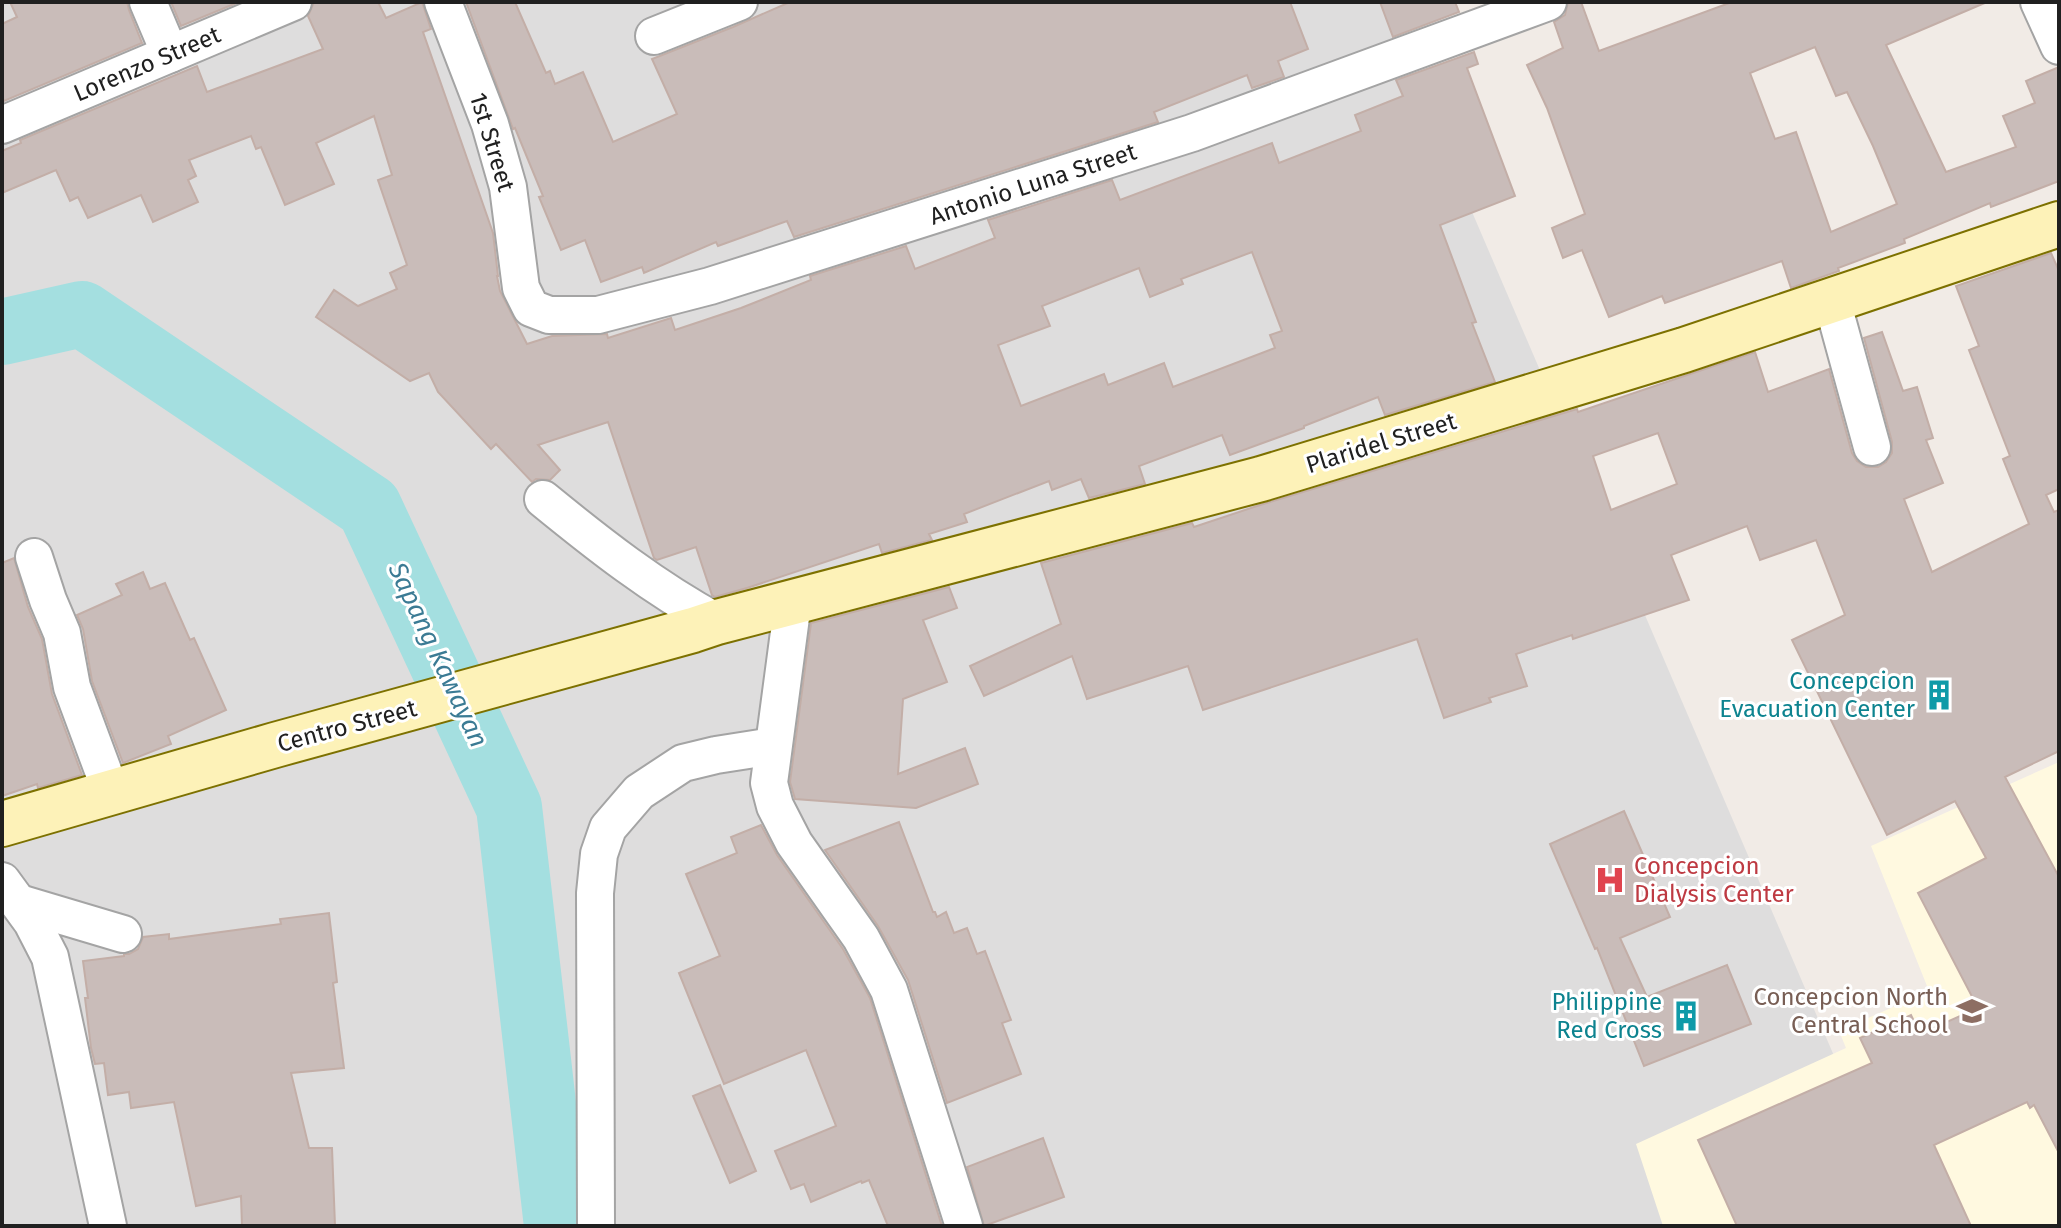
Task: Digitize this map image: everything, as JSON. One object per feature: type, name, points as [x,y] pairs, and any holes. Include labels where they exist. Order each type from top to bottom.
[{"type":"street","points":[[148,2],[170,54]]},
{"type":"street","name":"Lorenzo Street","points":[[2,125],[293,2]]},
{"type":"street","name":"1st Street","points":[[443,2],[490,124],[508,187],[521,288]]},
{"type":"street","points":[[654,36],[739,2]]},
{"type":"street","name":"Antonio Luna Street","points":[[521,288],[531,308],[549,315],[598,315],[710,286],[1192,133],[1548,2]]},
{"type":"street","points":[[2039,2],[2059,46]]},
{"type":"street","name":"Plaridel Street","points":[[705,626],[1261,479],[1669,355],[2059,224]]},
{"type":"street","points":[[1832,301],[1872,447]]},
{"type":"street","points":[[543,499],[601,546],[675,599],[705,626]]},
{"type":"street","points":[[34,557],[62,633],[72,687],[111,792]]},
{"type":"street","points":[[793,602],[769,783],[775,806],[794,843],[861,938],[889,990],[964,1226]]},
{"type":"street","name":"Centro Street","points":[[2,824],[705,626]]},
{"type":"street","points":[[596,1226],[595,893],[599,854],[608,828],[639,792],[683,763],[773,746]]},
{"type":"street","points":[[10,892],[123,934]]},
{"type":"street","points":[[10,892],[32,922],[50,957],[108,1226]]},
{"type":"shaded area","points":[[2,2],[1382,2],[1907,1226],[2,1226]]},
{"type":"shaded area","name":"Concepcion North Central School","points":[[2059,762],[2059,1226],[1663,1226],[1636,1144],[1846,1048],[1839,1031],[1929,991],[1871,846]]},
{"type":"building","points":[[10,2],[127,2],[142,43],[4,101],[2,24],[17,17]]},
{"type":"building","points":[[171,2],[239,2],[181,26]]},
{"type":"building","points":[[314,2],[378,2],[386,18],[422,2],[431,29],[423,32],[493,233],[500,291],[527,344],[552,336],[607,334],[608,338],[671,318],[675,330],[811,280],[810,276],[906,246],[915,269],[995,238],[988,220],[1112,180],[1120,200],[1272,143],[1279,163],[1361,131],[1355,115],[1403,96],[1396,80],[1474,52],[1478,64],[1467,68],[1515,196],[1440,225],[1495,382],[1385,415],[1378,397],[1230,455],[1222,435],[1139,466],[1145,484],[1089,498],[1081,479],[1052,490],[1049,481],[964,514],[967,522],[929,534],[932,540],[882,553],[879,544],[715,597],[696,547],[657,560],[654,558],[608,422],[538,445],[560,470],[550,480],[536,479],[532,482],[496,444],[491,449],[438,392],[429,373],[410,381],[316,317],[334,290],[358,306],[397,289],[390,273],[407,265],[378,180],[392,175],[374,116],[316,143],[334,184],[285,205],[261,147],[256,149],[251,136],[189,160],[196,176],[188,180],[198,202],[153,222],[141,195],[88,218],[78,197],[70,201],[56,170],[2,193],[2,151],[21,143],[20,140],[197,66],[207,92],[323,49],[308,16]],"holes":[[[1252,252],[1282,331],[1270,335],[1275,348],[1173,387],[1164,363],[1108,385],[1104,374],[1021,406],[998,345],[1050,326],[1042,306],[1139,268],[1150,297],[1183,284],[1181,279]]]},
{"type":"building","points":[[466,2],[515,2],[546,73],[550,71],[555,84],[583,72],[613,142],[677,114],[652,59],[790,2],[1290,2],[1308,49],[1278,61],[1284,77],[1252,88],[1247,75],[1154,112],[1158,122],[794,237],[787,221],[718,246],[716,242],[644,273],[642,267],[601,282],[585,240],[561,250],[539,197],[543,196],[513,129]]},
{"type":"building","points":[[1380,2],[1455,2],[1459,12],[1393,37]]},
{"type":"building","points":[[1568,2],[1581,2],[1599,51],[1732,2],[1987,2],[1886,45],[1946,172],[2016,147],[2003,116],[2035,103],[2026,81],[2059,67],[2059,181],[1991,207],[1990,203],[1904,239],[1905,243],[1791,288],[1782,261],[1665,303],[1662,296],[1609,317],[1582,250],[1563,258],[1552,228],[1585,214],[1547,108],[1527,65],[1563,48],[1554,22],[1565,15]],"holes":[[[1815,47],[1836,96],[1847,92],[1897,204],[1831,232],[1796,132],[1775,139],[1750,73]]]},
{"type":"building","points":[[2051,253],[2059,271],[2059,489],[2046,495],[2054,512],[2059,510],[2059,751],[2005,777],[2059,877],[2059,1153],[2034,1105],[2030,1108],[2027,1102],[1934,1145],[1971,1226],[1737,1226],[1698,1140],[1872,1063],[1860,1038],[1911,1015],[1920,1034],[1978,1008],[1918,893],[1986,858],[1955,801],[1887,835],[1792,640],[1845,615],[1816,540],[1760,560],[1747,526],[1671,555],[1689,600],[1573,639],[1572,635],[1516,654],[1527,686],[1489,698],[1491,702],[1444,718],[1417,639],[1203,710],[1188,666],[1087,699],[1072,656],[984,696],[970,666],[1061,624],[1041,563],[1192,523],[1194,527],[1577,409],[1578,412],[1755,352],[1768,392],[1829,369],[1852,453],[1866,467],[1878,467],[1892,453],[1892,442],[1864,338],[1882,332],[1903,391],[1917,387],[1933,438],[1926,440],[1943,483],[1904,499],[1932,572],[2029,524],[2003,459],[2010,456],[1969,350],[1979,346],[1956,286]],"holes":[[[1658,433],[1677,484],[1611,510],[1593,456]]]},
{"type":"building","points":[[14,558],[28,607],[42,639],[52,694],[82,775],[38,788],[37,784],[2,796],[2,563]]},
{"type":"building","points":[[143,572],[150,589],[165,583],[226,710],[168,736],[171,744],[123,763],[92,681],[83,629],[77,615],[122,595],[116,584]]},
{"type":"building","points":[[949,587],[957,608],[923,620],[947,682],[903,699],[898,774],[965,748],[978,784],[916,808],[795,799],[790,782],[811,623]]},
{"type":"building","points":[[1624,811],[1670,917],[1620,938],[1647,997],[1727,965],[1751,1024],[1644,1066],[1597,948],[1550,844]]},
{"type":"building","points":[[899,822],[933,912],[937,917],[946,912],[954,933],[967,928],[977,954],[985,951],[1011,1020],[1002,1023],[1021,1074],[947,1103],[908,980],[878,926],[825,850]]},
{"type":"building","points":[[761,825],[777,855],[843,949],[870,998],[942,1226],[888,1226],[869,1180],[811,1202],[804,1184],[791,1189],[775,1151],[836,1126],[806,1050],[724,1084],[679,973],[720,956],[686,874],[737,853],[731,837]]},
{"type":"building","points":[[329,913],[337,982],[333,983],[344,1068],[291,1073],[309,1148],[332,1148],[335,1226],[242,1226],[241,1196],[196,1206],[174,1102],[131,1108],[129,1092],[108,1095],[104,1063],[95,1064],[91,1048],[83,961],[129,954],[138,949],[143,937],[169,934],[169,939],[281,924],[280,919]]},
{"type":"building","points":[[720,1085],[756,1171],[730,1183],[693,1096]]},
{"type":"building","points":[[1043,1138],[1064,1197],[984,1226],[967,1167]]},
{"type":"waterway","name":"Sapang Kawayan","points":[[2,332],[82,314],[369,507],[509,807],[557,1226]]},
{"type":"place","name":"Concepcion Evacuation Center","points":[[1939,695]]},
{"type":"place","name":"Concepcion Dialysis Center","points":[[1610,880]]},
{"type":"place","name":"Concepcion North Central School","points":[[1972,1011]]},
{"type":"place","name":"Philippine Red Cross","points":[[1686,1016]]}]
